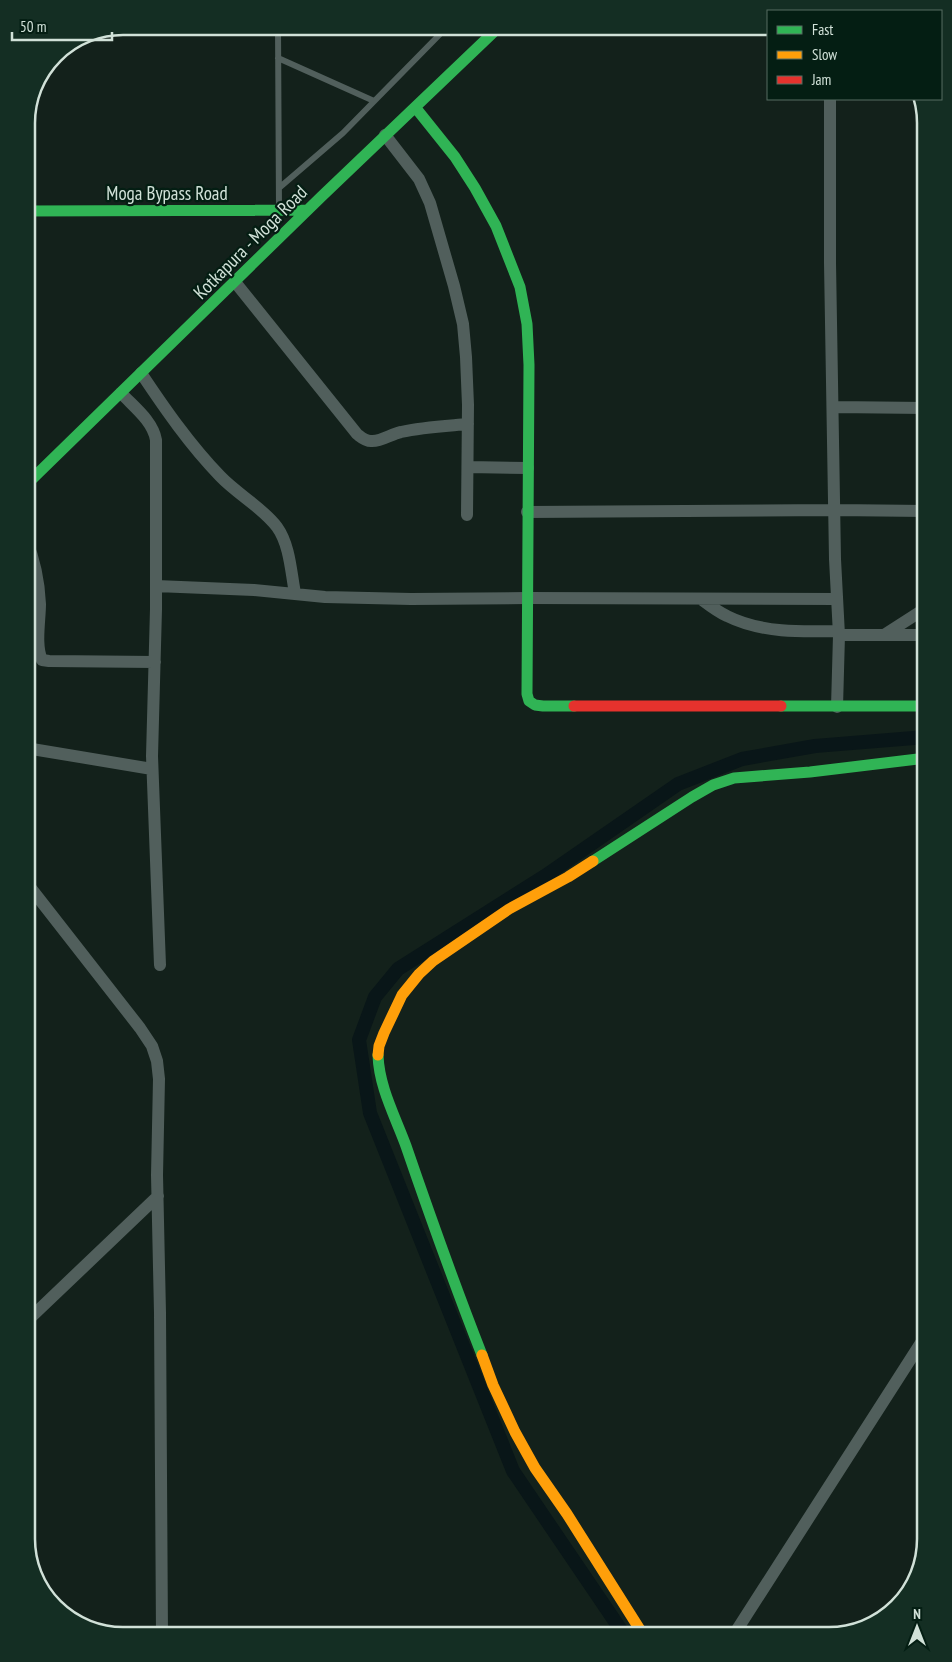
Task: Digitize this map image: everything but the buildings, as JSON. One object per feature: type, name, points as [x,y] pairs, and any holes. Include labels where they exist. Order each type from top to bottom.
[{"type":"main road","name":"Kotkapura - Moga Road","points":[[35,475],[307,210],[491,35]]},
{"type":"main road","points":[[415,107],[455,157],[476,188],[496,226],[520,287],[527,324],[529,365],[527,512],[527,694],[529,701],[535,705],[917,706]]},
{"type":"main road","name":"Moga Bypass Road","points":[[35,211],[307,210]]},
{"type":"main road","points":[[638,1627],[567,1514],[535,1468],[515,1432],[493,1385],[388,1102],[379,1068],[380,1046],[402,995],[419,974],[433,961],[509,909],[568,877],[713,785],[734,778],[810,772],[917,759]]},
{"type":"street","points":[[830,100],[830,263],[834,510],[839,633],[837,706]]},
{"type":"street","points":[[385,135],[419,179],[430,203],[463,324],[468,424],[467,515]]},
{"type":"street","points":[[235,282],[357,434],[364,439],[378,440],[405,431],[468,424]]},
{"type":"street","points":[[141,373],[169,415],[220,476],[240,495],[266,515],[277,528],[283,539],[295,593]]},
{"type":"street","points":[[121,393],[151,425],[155,432],[156,662],[152,769],[160,965]]},
{"type":"street","points":[[833,407],[917,408]]},
{"type":"street","points":[[468,467],[528,468]]},
{"type":"street","points":[[527,512],[917,511]]},
{"type":"street","points":[[35,559],[39,582],[39,648],[42,660],[156,662]]},
{"type":"street","points":[[156,586],[254,590],[325,597],[411,599],[837,599]]},
{"type":"street","points":[[700,598],[726,616],[754,625],[785,631],[917,635]]},
{"type":"street","points":[[884,635],[917,614]]},
{"type":"street","points":[[35,750],[152,769]]},
{"type":"street","points":[[35,894],[140,1028],[152,1046],[157,1061],[159,1079],[158,1196],[162,1627]]},
{"type":"street","points":[[35,1313],[158,1196]]},
{"type":"street","points":[[739,1627],[917,1349]]},
{"type":"lane","points":[[278,35],[279,210]]},
{"type":"lane","points":[[279,188],[342,133],[439,35]]},
{"type":"lane","points":[[278,58],[374,101]]},
{"type":"waterway","points":[[619,1627],[513,1471],[370,1113],[359,1040],[375,997],[398,969],[545,876],[678,784],[742,759],[815,746],[917,738]]},
{"type":"traffic: fast","points":[[35,476],[321,197],[491,35]]},
{"type":"traffic: fast","points":[[415,107],[455,157],[475,188],[496,226],[520,287],[527,324],[529,365],[527,694],[529,701],[535,705],[574,706]]},
{"type":"traffic: fast","points":[[35,211],[307,210]]},
{"type":"traffic: fast","points":[[781,706],[917,706]]},
{"type":"traffic: fast","points":[[593,861],[692,797],[713,785],[734,778],[810,772],[917,759]]},
{"type":"traffic: fast","points":[[378,1055],[381,1078],[388,1101],[482,1355]]},
{"type":"traffic: slow","points":[[378,1055],[384,1033],[402,995],[419,974],[433,961],[509,909],[593,861]]},
{"type":"traffic: slow","points":[[482,1355],[493,1385],[515,1432],[535,1468],[567,1514],[638,1627]]},
{"type":"traffic: jam","points":[[574,706],[781,706]]}]
